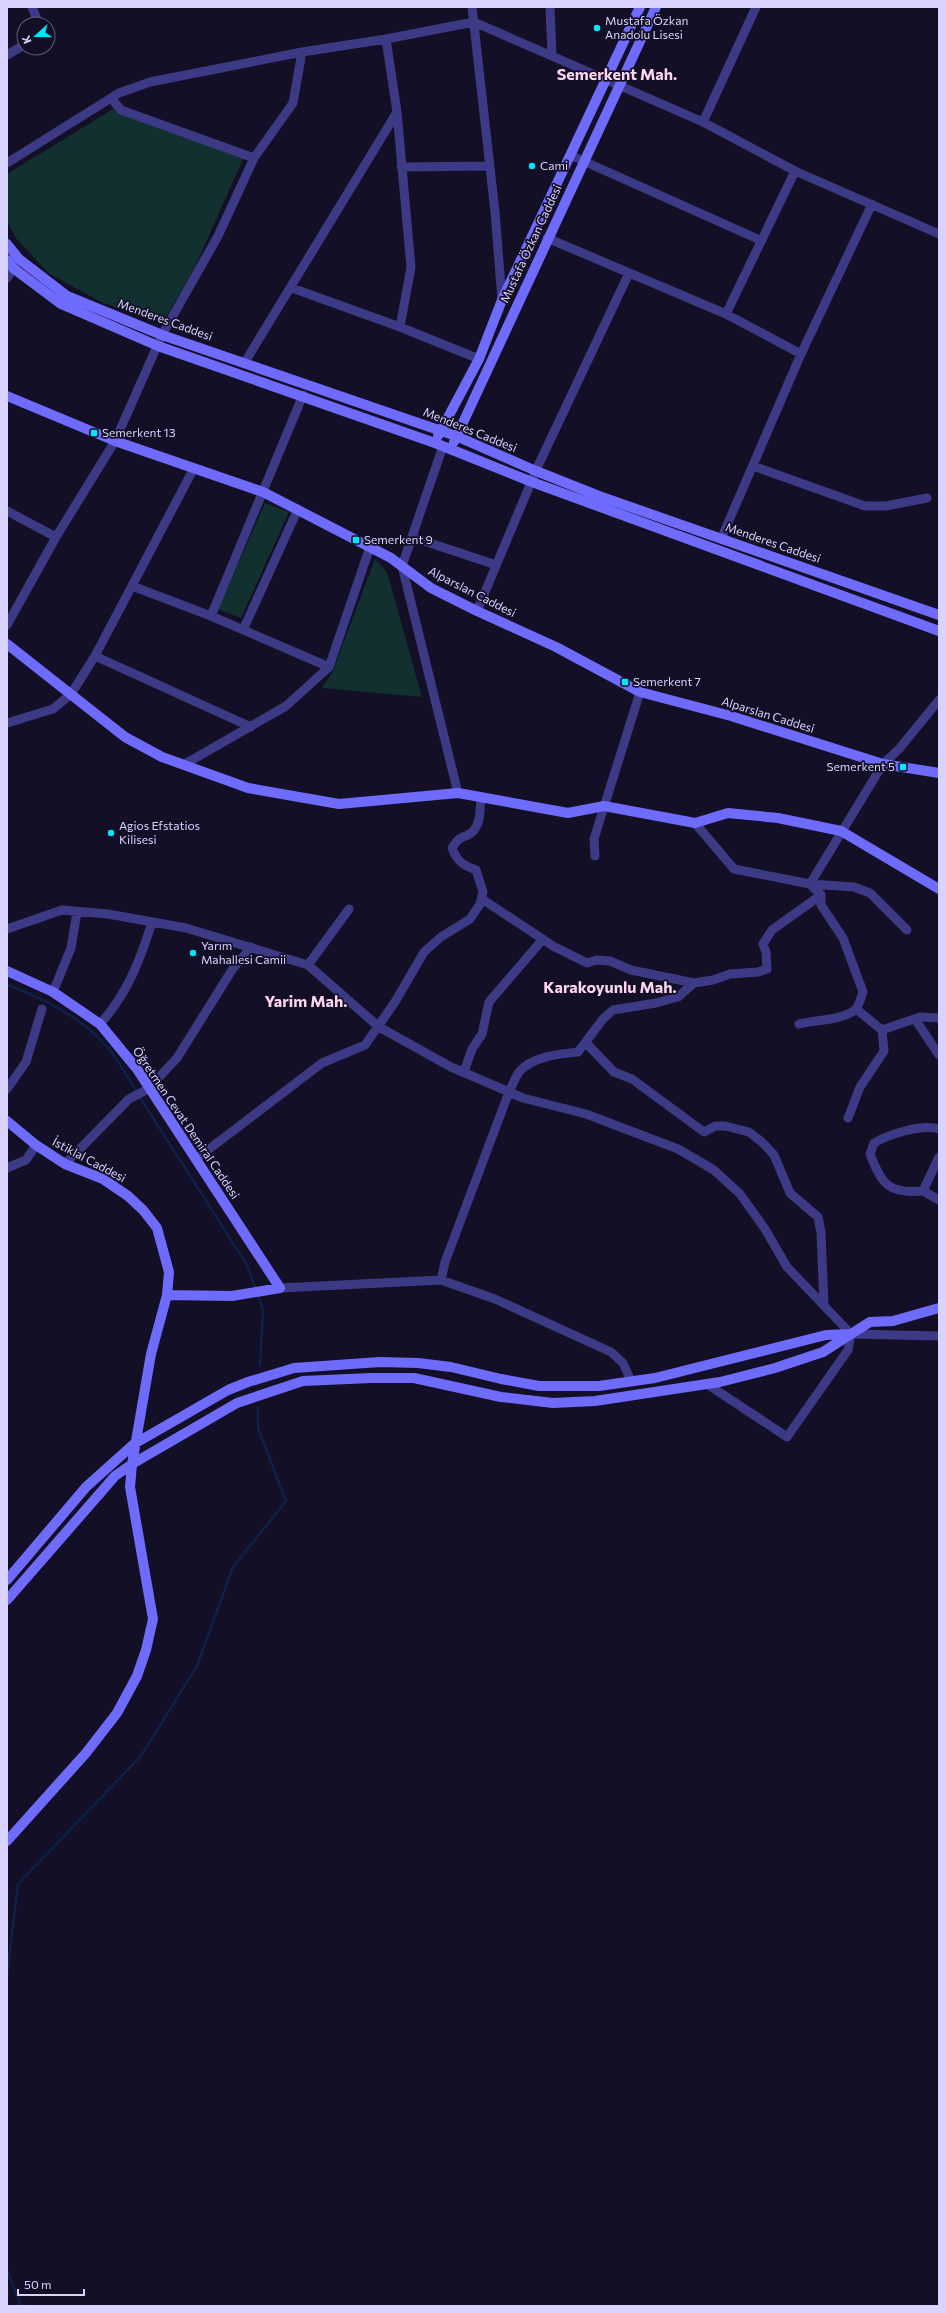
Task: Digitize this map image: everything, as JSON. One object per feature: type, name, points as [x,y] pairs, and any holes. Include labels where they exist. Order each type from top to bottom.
[{"type":"main road","name":"Mustafa Özkan Caddesi","points":[[443,446],[441,430],[478,359],[502,300],[640,7]]},
{"type":"main road","name":"Mustafa Özkan Caddesi","points":[[443,446],[456,436],[656,7]]},
{"type":"main road","name":"Menderes Caddesi","points":[[7,244],[13,262],[61,304],[158,346],[303,395],[443,446],[532,482],[939,631]]},
{"type":"main road","name":"Menderes Caddesi","points":[[13,262],[68,296],[162,335],[441,430],[536,471],[721,539],[939,615]]},
{"type":"main road","name":"Alparslan Caddesi","points":[[7,396],[115,441],[263,492],[370,547],[402,566],[431,588],[556,647],[640,692],[731,716],[883,764],[939,773]]},
{"type":"main road","points":[[7,644],[125,737],[162,757],[185,764],[248,788],[339,804],[458,793],[568,813],[604,806],[695,823],[728,813],[778,818],[841,831],[939,889]]},
{"type":"main road","name":"Öğretmen Cevat Demiral Caddesi","points":[[7,971],[53,992],[100,1024],[136,1069],[280,1288]]},
{"type":"main road","name":"İstiklal Caddesi","points":[[7,1121],[36,1145],[66,1164],[103,1179],[133,1200],[157,1228],[169,1272],[167,1295],[151,1354],[134,1444],[130,1487],[153,1619],[137,1676],[117,1713],[86,1753],[7,1840]]},
{"type":"main road","points":[[167,1295],[232,1296],[280,1288]]},
{"type":"main road","points":[[7,1600],[115,1476],[132,1464],[237,1403],[303,1381],[414,1378],[501,1397],[553,1403],[595,1401],[707,1384],[775,1368],[823,1352],[870,1322],[893,1321],[939,1308]]},
{"type":"main road","points":[[7,1580],[86,1487],[134,1444],[228,1390],[294,1368],[380,1362],[418,1363],[451,1367],[501,1380],[539,1386],[599,1386],[655,1378],[826,1335],[852,1334]]},
{"type":"street","points":[[472,7],[502,300]]},
{"type":"street","points":[[550,7],[552,55]]},
{"type":"street","points":[[703,122],[756,7]]},
{"type":"street","points":[[7,162],[111,98],[150,82],[302,52],[386,39],[474,22],[606,78],[703,122],[795,171],[939,234]]},
{"type":"street","points":[[386,39],[397,112],[411,267],[400,327]]},
{"type":"street","points":[[7,55],[16,50]]},
{"type":"street","points":[[7,625],[56,537],[115,441],[162,335],[218,236],[254,158],[293,103],[302,52]]},
{"type":"street","points":[[111,98],[121,110],[254,158]]},
{"type":"street","points":[[245,362],[292,288],[397,112]]},
{"type":"street","points":[[570,155],[760,240]]},
{"type":"street","points":[[401,167],[489,166]]},
{"type":"street","points":[[726,314],[760,240],[795,171]]},
{"type":"street","points":[[721,539],[801,354],[872,204]]},
{"type":"street","points":[[547,238],[726,314],[801,354]]},
{"type":"street","points":[[7,278],[13,262]]},
{"type":"street","points":[[477,611],[536,471],[628,273]]},
{"type":"street","points":[[292,288],[400,327],[478,359]]},
{"type":"street","points":[[212,616],[303,395]]},
{"type":"street","points":[[443,446],[402,566],[458,793]]},
{"type":"street","points":[[753,466],[865,506],[886,506],[927,498]]},
{"type":"street","points":[[7,723],[53,709],[71,694],[95,656],[194,468]]},
{"type":"street","points":[[243,630],[298,510]]},
{"type":"street","points":[[7,511],[56,537]]},
{"type":"street","points":[[412,537],[496,565]]},
{"type":"street","points":[[185,764],[286,706],[329,667],[370,547]]},
{"type":"street","points":[[132,586],[212,616],[329,667]]},
{"type":"street","points":[[95,656],[250,727]]},
{"type":"street","points":[[595,856],[594,839],[640,692]]},
{"type":"street","points":[[810,884],[883,764],[899,749],[939,700]]},
{"type":"street","points":[[196,1159],[322,1063],[365,1045],[379,1027],[424,952],[442,937],[470,920],[482,899],[483,892],[476,870],[463,865],[456,859],[452,848],[459,838],[472,833],[478,821],[481,798]]},
{"type":"street","points":[[695,823],[734,869],[810,884],[854,887],[870,893],[907,930]]},
{"type":"street","points":[[799,1024],[819,1019],[840,1018],[856,1009],[863,992],[843,938],[821,905],[820,895],[810,884]]},
{"type":"street","points":[[482,899],[542,939],[587,963],[597,960],[610,961],[631,970],[694,984],[713,980],[730,974],[758,972],[767,969],[766,952],[763,944],[772,930],[820,895]]},
{"type":"street","points":[[308,965],[349,909]]},
{"type":"street","points":[[7,929],[62,910],[108,914],[186,928],[308,965],[379,1027],[464,1072],[523,1098],[593,1116],[678,1149],[714,1170],[740,1194],[765,1229],[787,1267],[852,1334],[939,1336]]},
{"type":"street","points":[[53,992],[71,948],[77,912]]},
{"type":"street","points":[[100,1024],[114,1007],[131,981],[139,963],[152,922]]},
{"type":"street","points":[[464,1072],[472,1049],[482,1034],[489,1002],[542,939]]},
{"type":"street","points":[[66,1164],[129,1099],[148,1089],[177,1058],[232,970],[251,947]]},
{"type":"street","points":[[441,1280],[445,1262],[509,1092],[520,1071],[537,1060],[554,1054],[578,1052],[603,1019],[613,1010],[656,1003],[678,997],[694,984]]},
{"type":"street","points":[[7,1089],[26,1062],[42,1009]]},
{"type":"street","points":[[848,1118],[860,1087],[884,1052],[882,1030],[856,1009]]},
{"type":"street","points":[[882,1030],[916,1019],[939,1018]]},
{"type":"street","points":[[916,1019],[939,1055]]},
{"type":"street","points":[[586,1043],[614,1072],[632,1079],[704,1132],[715,1126],[725,1126],[749,1132],[764,1143],[774,1155],[790,1193],[818,1217],[821,1232],[824,1306]]},
{"type":"street","points":[[939,1129],[932,1127],[889,1134],[874,1142],[870,1154],[885,1183],[894,1189],[905,1192],[923,1191],[939,1200]]},
{"type":"street","points":[[7,1168],[26,1160],[36,1145]]},
{"type":"street","points":[[923,1191],[939,1157]]},
{"type":"street","points":[[280,1288],[441,1280],[495,1299],[611,1352],[623,1363],[631,1381]]},
{"type":"street","points":[[707,1384],[787,1437],[848,1350],[852,1334]]},
{"type":"green space","points":[[113,109],[244,157],[194,269],[163,322],[103,303],[48,273],[16,238],[7,221],[7,174]]},
{"type":"green space","points":[[265,503],[289,512],[241,618],[218,609]]},
{"type":"green space","points":[[375,559],[387,572],[422,697],[322,688],[332,673]]},
{"type":"waterway","points":[[7,985],[35,996],[76,1019],[100,1039],[110,1050],[137,1092]]},
{"type":"waterway","points":[[139,1096],[247,1265],[256,1290]]},
{"type":"waterway","points":[[258,1295],[263,1310],[260,1365]]},
{"type":"waterway","points":[[7,1976],[18,1884],[141,1756],[197,1666],[233,1567],[286,1501],[258,1428],[258,1407]]},
{"type":"waterway","points":[[7,2270],[21,2306]]},
{"type":"place","name":"Mustafa Özkan Anadolu Lisesi","points":[[597,28]]},
{"type":"place","name":"Cami","points":[[532,166]]},
{"type":"place","name":"Semerkent 13","points":[[94,433]]},
{"type":"place","name":"Semerkent 9","points":[[356,540]]},
{"type":"place","name":"Semerkent 7","points":[[625,682]]},
{"type":"place","name":"Semerkent 5","points":[[903,767]]},
{"type":"place","name":"Agios Efstatios Kilisesi","points":[[111,833]]},
{"type":"place","name":"Yarım Mahallesi Camii","points":[[193,953]]},
{"type":"district","name":"Semerkent Mah.","points":[[617,74]]},
{"type":"district","name":"Karakoyunlu Mah.","points":[[610,987]]},
{"type":"district","name":"Yarim Mah.","points":[[306,1001]]}]
